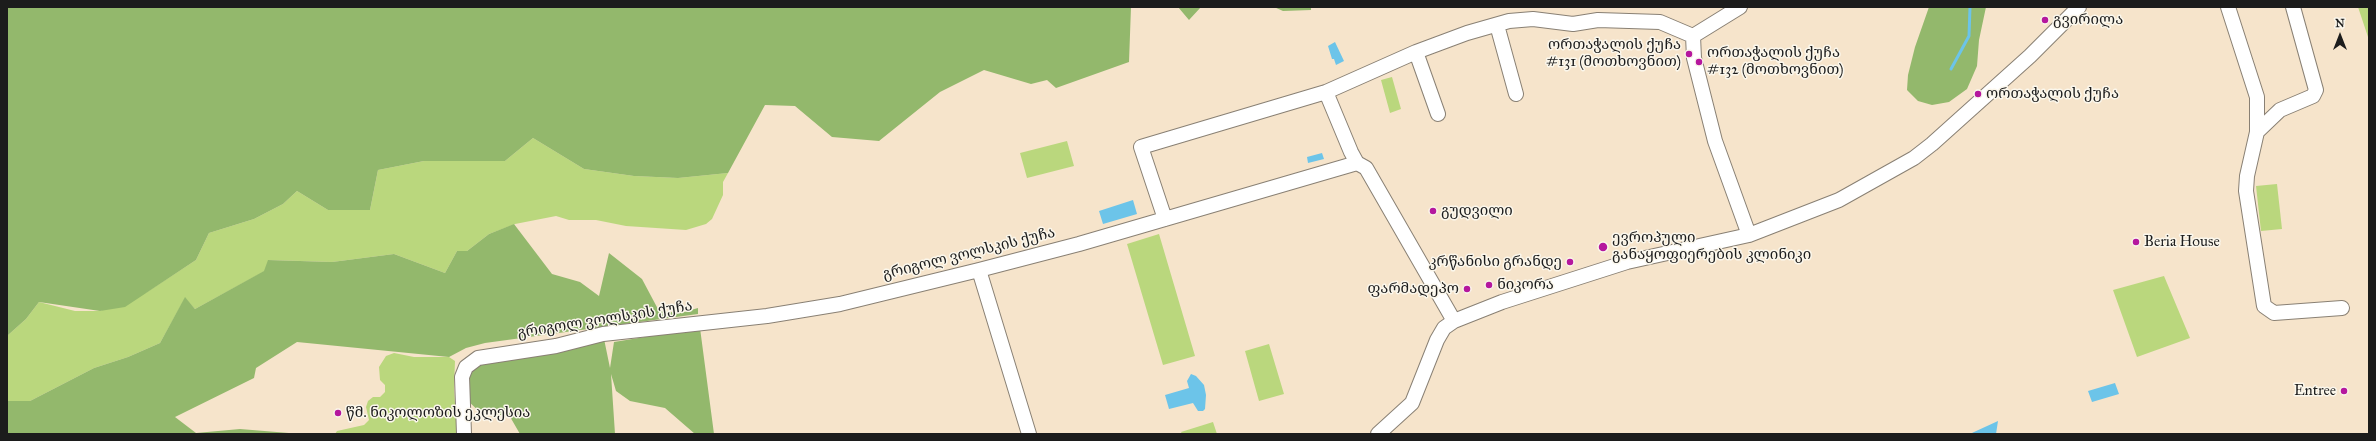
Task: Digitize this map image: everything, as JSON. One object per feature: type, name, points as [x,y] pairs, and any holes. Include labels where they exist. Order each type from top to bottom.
[{"type":"street","points":[[1693,36],[1740,7]]},
{"type":"street","points":[[1378,434],[1412,403],[1437,340],[1444,328],[1454,321],[1502,302],[1627,262],[1749,235],[1839,200],[1914,158],[1977,104],[2079,7]]},
{"type":"street","points":[[2228,7],[2257,97],[2257,132],[2247,176],[2246,191],[2264,306],[2274,313],[2342,308]]},
{"type":"street","points":[[2257,132],[2280,110],[2313,96],[2316,90],[2293,7]]},
{"type":"street","points":[[1165,219],[1141,147],[1326,92],[1416,52],[1467,33],[1509,21],[1533,19],[1573,24],[1598,20],[1660,22],[1693,36]]},
{"type":"street","points":[[1497,25],[1516,94]]},
{"type":"street","points":[[1693,36],[1694,58],[1715,141],[1749,235]]},
{"type":"street","points":[[1416,52],[1438,114]]},
{"type":"street","points":[[1326,92],[1357,162],[1366,168],[1454,321]]},
{"type":"street","points":[[2257,97],[2280,110]]},
{"type":"street","name":"გრიგოლ ვოლსკის ქუჩა","points":[[464,434],[462,377],[466,367],[478,358],[556,346],[604,334],[767,316],[840,304],[979,270],[1165,219],[1357,162]]},
{"type":"street","points":[[979,270],[1029,434]]},
{"type":"green space","points":[[7,7],[1131,7],[1129,62],[1056,88],[1047,80],[1031,84],[984,70],[940,92],[879,141],[832,137],[795,106],[765,105],[728,173],[678,178],[634,176],[584,169],[533,138],[505,161],[424,161],[378,170],[370,210],[328,210],[297,191],[283,204],[254,219],[209,233],[196,260],[125,307],[100,311],[39,302],[26,319],[7,336]]},
{"type":"green space","points":[[1178,7],[1201,7],[1189,20]]},
{"type":"green space","points":[[1274,7],[1311,7],[1311,10],[1283,11]]},
{"type":"green space","points":[[1929,7],[1986,7],[1979,40],[1977,66],[1967,89],[1949,102],[1932,105],[1918,101],[1907,90],[1908,75],[1915,47]]},
{"type":"green space","points":[[2358,7],[2369,7],[2369,40]]},
{"type":"green space","points":[[1392,77],[1401,109],[1390,113],[1381,80]]},
{"type":"green space","points":[[533,138],[584,169],[634,176],[678,178],[728,173],[723,182],[723,195],[712,219],[706,224],[686,230],[626,226],[596,220],[569,220],[556,216],[515,224],[489,234],[467,251],[457,251],[445,273],[394,254],[332,262],[269,260],[265,271],[195,309],[185,298],[160,343],[128,357],[94,368],[30,401],[7,401],[7,336],[26,319],[39,302],[75,311],[100,311],[147,292],[196,260],[209,233],[254,219],[283,204],[297,191],[328,210],[370,210],[378,170],[424,161],[505,161]]},
{"type":"green space","points":[[1067,141],[1074,166],[1027,178],[1020,153]]},
{"type":"green space","points":[[2277,184],[2282,229],[2261,231],[2256,186]]},
{"type":"green space","points":[[514,224],[552,274],[580,282],[599,296],[609,253],[642,279],[659,311],[681,313],[698,308],[698,314],[485,343],[466,348],[449,357],[297,342],[256,368],[254,378],[175,417],[196,433],[240,429],[301,434],[7,434],[7,401],[30,401],[94,368],[128,357],[160,343],[185,297],[195,309],[264,271],[268,260],[332,262],[394,254],[445,273],[457,251],[467,251],[489,234]]},
{"type":"green space","points":[[1159,234],[1195,356],[1163,365],[1127,244]]},
{"type":"green space","points":[[2164,276],[2190,338],[2137,357],[2113,290]]},
{"type":"green space","points":[[700,328],[714,434],[695,434],[665,408],[630,401],[616,391],[611,374],[615,434],[520,434],[509,415],[483,415],[467,400],[466,367],[603,334],[610,368],[614,342]]},
{"type":"green space","points":[[1269,344],[1284,394],[1259,401],[1245,351]]},
{"type":"green space","points":[[394,353],[414,357],[449,357],[455,361],[454,388],[457,434],[335,434],[337,431],[364,425],[369,420],[366,407],[368,401],[373,397],[380,397],[385,392],[385,385],[380,380],[379,367],[386,356]]},
{"type":"green space","points":[[1213,422],[1217,434],[1182,434],[1181,432]]},
{"type":"water","points":[[1335,42],[1344,61],[1336,65],[1334,59],[1332,59],[1328,46]]},
{"type":"water","points":[[1322,153],[1324,159],[1308,163],[1307,157]]},
{"type":"water","points":[[1133,200],[1137,214],[1103,224],[1099,211]]},
{"type":"water","points":[[1191,374],[1196,376],[1204,385],[1206,395],[1205,409],[1203,411],[1198,411],[1193,403],[1169,409],[1165,395],[1189,388],[1187,381]]},
{"type":"water","points":[[2115,383],[2119,394],[2092,402],[2088,391]]},
{"type":"water","points":[[1998,421],[1996,434],[1970,434],[1974,432]]},
{"type":"waterway","points":[[1951,69],[1969,36],[1970,7]]},
{"type":"place","name":"გვირილა","points":[[2045,20]]},
{"type":"place","name":"ორთაჭალის ქუჩა #131 (მოთხოვნით)","points":[[1689,54]]},
{"type":"place","name":"ორთაჭალის ქუჩა #132 (მოთხოვნით)","points":[[1699,62]]},
{"type":"place","name":"ორთაჭალის ქუჩა","points":[[1978,94]]},
{"type":"place","name":"გუდვილი","points":[[1433,211]]},
{"type":"place","name":"Beria House","points":[[2136,242]]},
{"type":"place","name":"ევროპული განაყოფიერების კლინიკი","points":[[1603,247]]},
{"type":"place","name":"კრწანისი გრანდე","points":[[1570,262]]},
{"type":"place","name":"ნიკორა","points":[[1489,285]]},
{"type":"place","name":"ფარმადეპო","points":[[1467,289]]},
{"type":"place","name":"Entree","points":[[2344,391]]},
{"type":"place","name":"წმ. ნიკოლოზის ეკლესია","points":[[338,413]]}]
